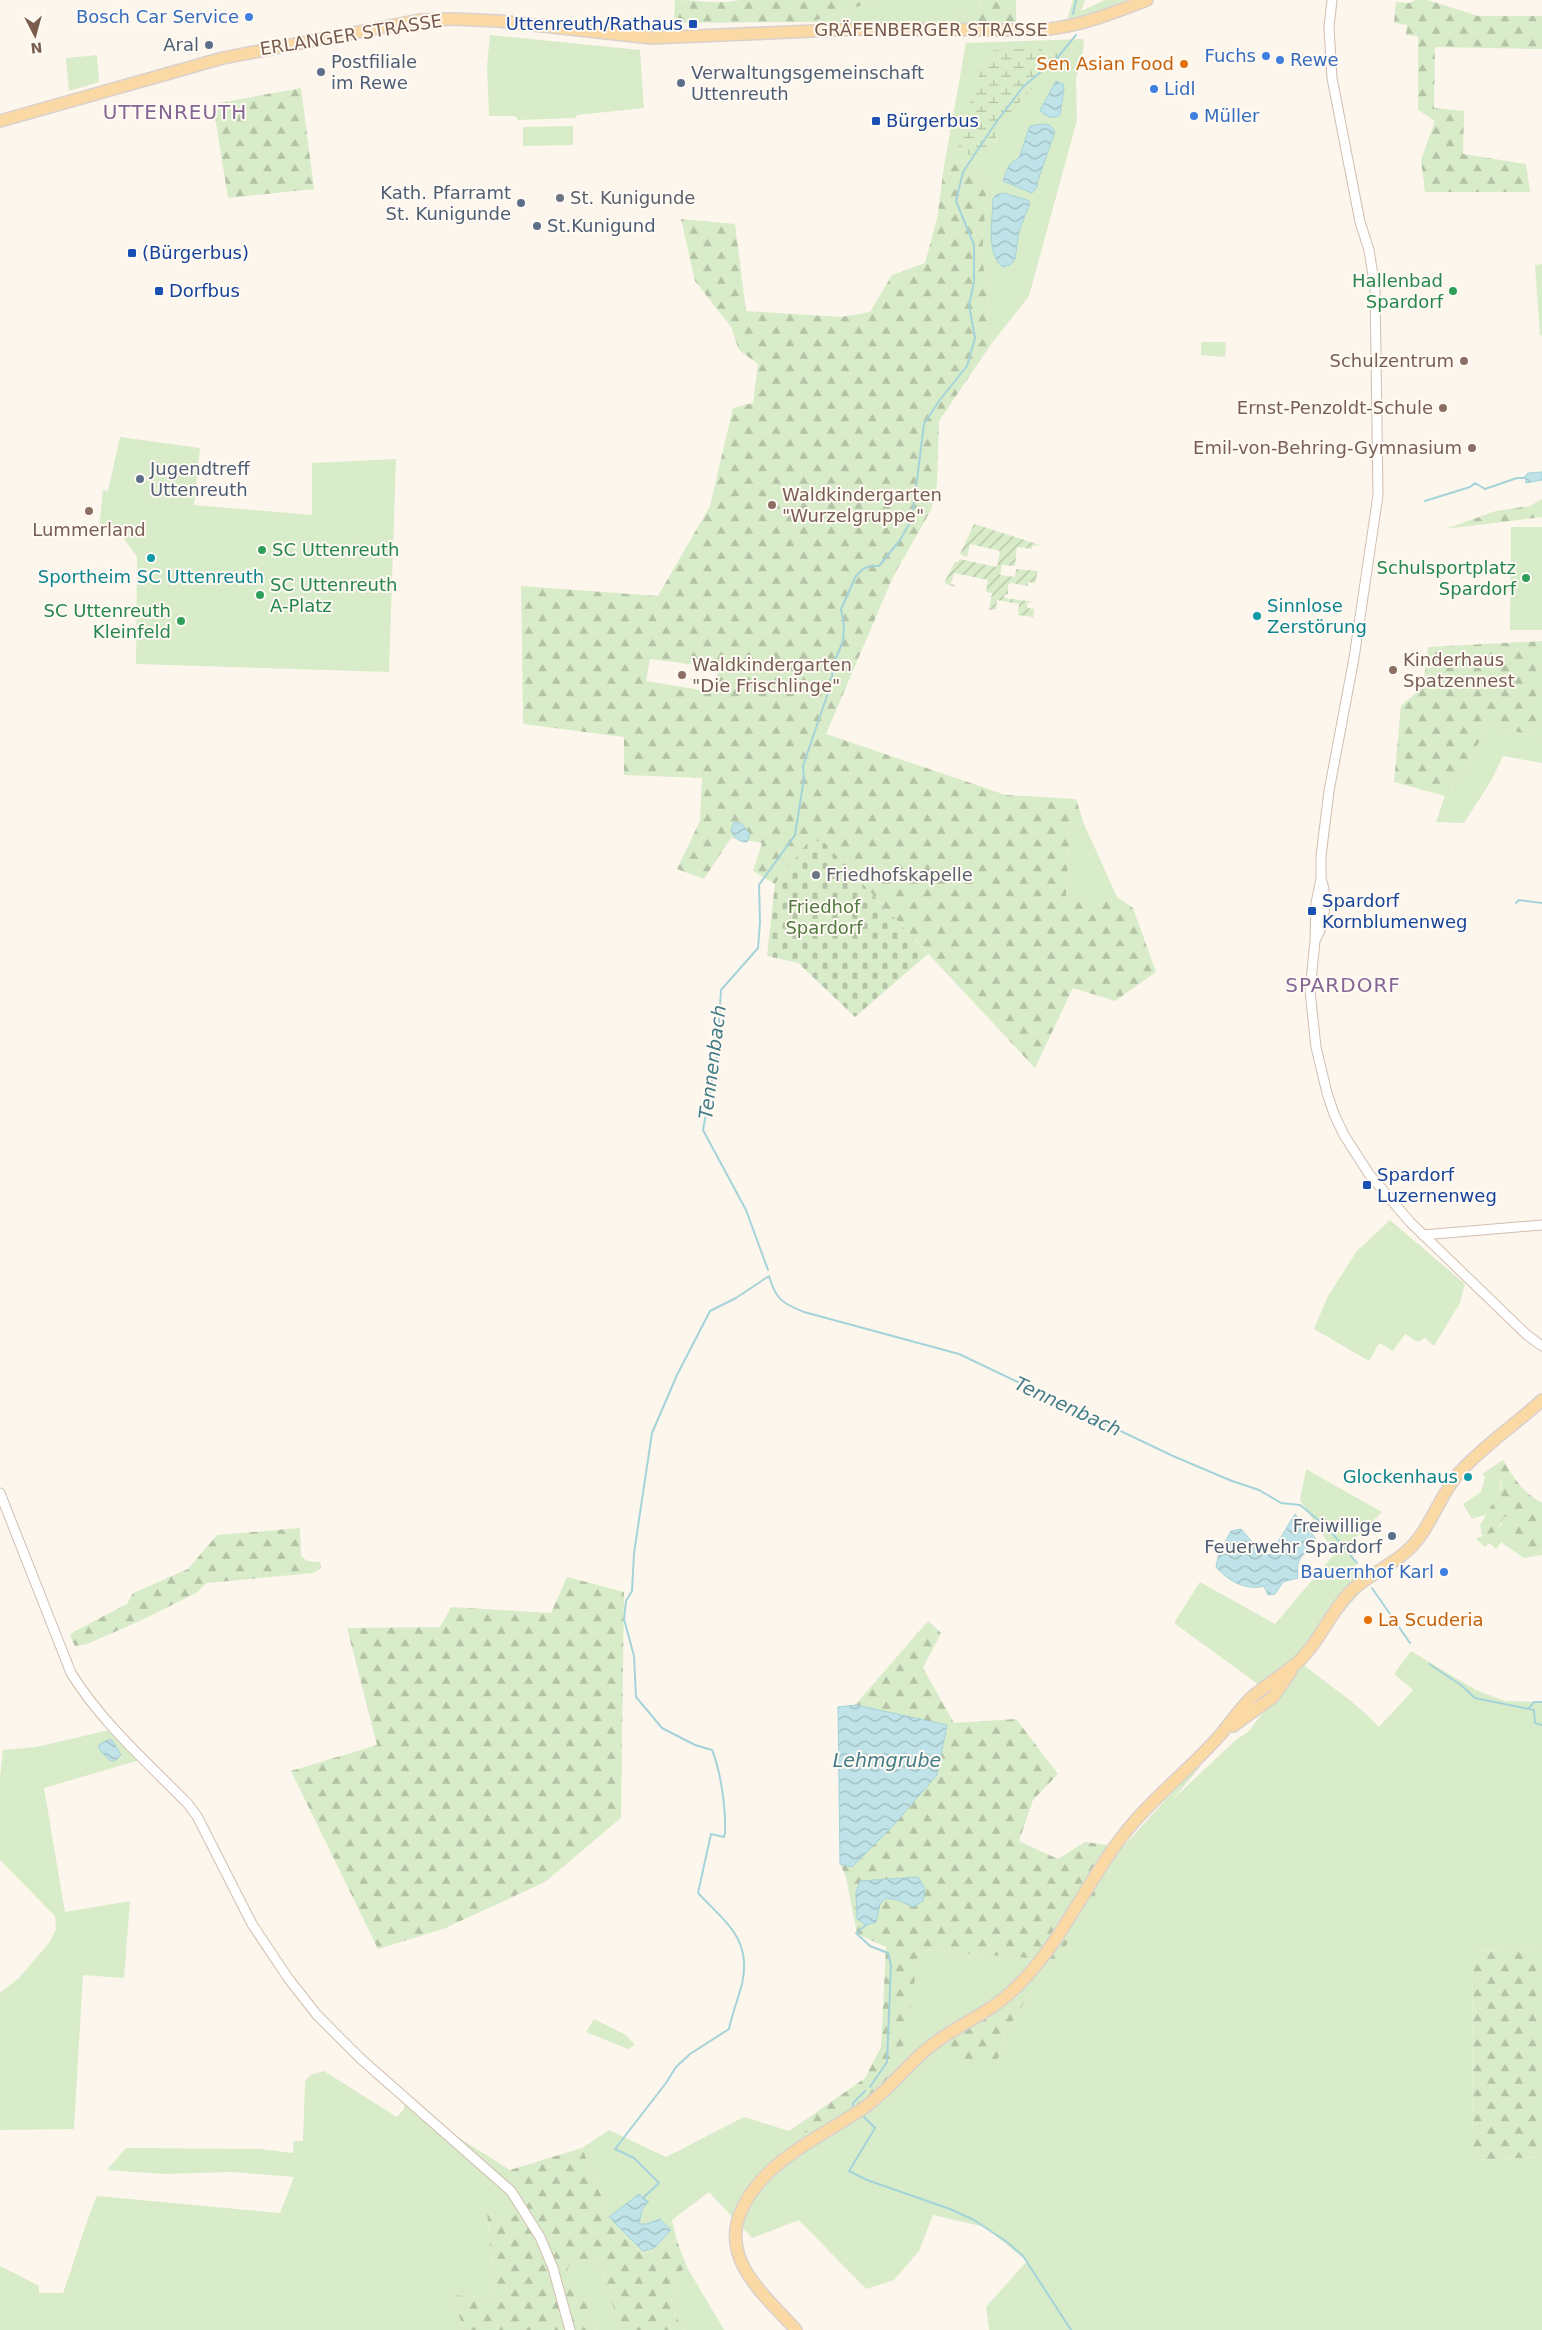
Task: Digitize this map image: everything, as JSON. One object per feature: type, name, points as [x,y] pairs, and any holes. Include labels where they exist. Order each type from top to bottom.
[{"type":"main road","name":"GRÄFENBERGER STRASSE","points":[[711,36],[859,29],[1049,30],[1082,24],[1147,0]]},
{"type":"main road","name":"ERLANGER STRASSE","points":[[0,122],[223,58],[420,20],[498,21],[646,37],[711,36]]},
{"type":"main road","points":[[796,2330],[759,2289],[743,2267],[737,2253],[734,2240],[739,2214],[748,2197],[761,2181],[794,2152],[867,2106],[926,2050],[1000,2001],[1026,1977],[1044,1956],[1110,1851],[1159,1794],[1221,1734],[1250,1700],[1293,1667],[1314,1644],[1344,1600],[1360,1584],[1408,1550],[1430,1520],[1458,1474],[1542,1400]]},
{"type":"main road","points":[[1221,1734],[1264,1705],[1279,1690],[1293,1667]]},
{"type":"main road","points":[[1262,1690],[1265,1698],[1264,1705]]},
{"type":"main road","points":[[1250,1700],[1264,1705]]},
{"type":"street","points":[[1332,0],[1329,33],[1332,78],[1360,222],[1369,250],[1374,288],[1378,495],[1354,658],[1329,791],[1321,856],[1321,879],[1316,903],[1315,942],[1310,992],[1313,1023],[1321,1071],[1334,1114],[1344,1135],[1369,1174],[1423,1235],[1527,1335],[1542,1346]]},
{"type":"street","points":[[1423,1235],[1542,1225]]},
{"type":"street","points":[[0,1493],[71,1673],[85,1696],[104,1720],[188,1804],[197,1816],[209,1835],[252,1924],[288,1978],[317,2015],[361,2059],[511,2191],[540,2236],[553,2268],[570,2330]]},
{"type":"green space","points":[[675,0],[716,2],[740,0],[878,0],[810,22],[674,23]]},
{"type":"green space","points":[[878,0],[980,0],[981,10],[964,10],[959,15],[972,23],[810,22]]},
{"type":"green space","points":[[980,0],[1016,0],[1016,22],[972,23],[959,15],[964,10],[981,10]]},
{"type":"green space","points":[[1073,0],[1085,0],[1081,11],[1105,0],[1127,0],[1080,18],[1078,16],[1077,18],[1067,20]]},
{"type":"green space","points":[[1416,0],[1428,0],[1478,16],[1542,16],[1542,49],[1435,47],[1434,108],[1464,111],[1463,154],[1526,164],[1530,192],[1425,192],[1421,160],[1435,121],[1418,110],[1418,36],[1406,35],[1407,25],[1394,23],[1396,2],[1409,3]]},
{"type":"green space","points":[[490,35],[640,50],[644,108],[577,115],[575,118],[518,120],[515,116],[489,116],[487,65]]},
{"type":"green space","points":[[1083,39],[1084,46],[1076,79],[1077,120],[1029,296],[992,343],[986,332],[989,306],[982,256],[987,188],[971,160],[944,166],[966,43]]},
{"type":"green space","points":[[1042,48],[1042,57],[1054,49],[1063,55],[1017,105],[983,156],[957,153],[982,63],[993,50]]},
{"type":"green space","points":[[97,55],[99,82],[69,91],[66,58]]},
{"type":"green space","points":[[301,88],[314,189],[228,198],[213,104]]},
{"type":"green space","points":[[573,126],[573,145],[523,146],[523,127]]},
{"type":"green space","points":[[971,160],[987,188],[982,256],[989,306],[986,332],[992,343],[939,421],[937,485],[931,510],[893,577],[826,734],[1006,795],[1076,799],[1084,824],[1070,827],[1066,897],[1117,897],[1133,908],[1156,972],[1115,1001],[1073,988],[1035,1068],[823,841],[809,841],[775,884],[753,871],[762,843],[731,838],[704,879],[677,869],[700,821],[702,778],[624,775],[624,737],[523,724],[521,586],[658,596],[710,506],[733,408],[753,403],[758,364],[739,350],[731,327],[695,281],[681,219],[735,224],[746,311],[841,317],[870,312],[892,275],[925,263],[937,219],[944,166]],"holes":[[[650,659],[719,668],[713,692],[646,681]]]},
{"type":"green space","points":[[1542,264],[1542,335],[1540,336],[1535,265]]},
{"type":"green space","points":[[1201,342],[1226,342],[1225,357],[1201,355]]},
{"type":"green space","name":"SC Uttenreuth","points":[[120,437],[200,448],[194,505],[312,515],[312,463],[396,459],[389,672],[136,664],[137,557],[120,533],[99,528],[103,490],[108,491]]},
{"type":"green space","points":[[1542,499],[1542,517],[1445,529],[1496,511],[1530,506]]},
{"type":"green space","points":[[974,524],[1040,545],[1032,546],[1032,549],[1017,547],[1015,566],[1002,565],[1000,575],[1015,577],[1016,569],[1038,571],[1035,583],[1028,582],[1028,586],[1011,583],[1008,585],[1008,594],[1004,595],[1004,598],[1034,602],[1027,603],[1027,608],[1034,609],[1033,617],[1018,615],[1019,604],[997,600],[996,609],[989,610],[992,593],[986,592],[988,580],[954,573],[951,584],[955,585],[955,587],[946,584],[945,581],[955,562],[959,562],[959,559],[997,567],[1000,551],[970,544],[967,557],[960,554]]},
{"type":"green space","name":"Schulsportplatz Spardorf","points":[[1511,527],[1542,527],[1542,630],[1510,630]]},
{"type":"green space","points":[[1542,641],[1542,737],[1487,726],[1465,770],[1445,796],[1394,782],[1401,706],[1423,687],[1428,647]]},
{"type":"green space","points":[[1487,726],[1542,737],[1542,763],[1503,756],[1491,781],[1464,823],[1436,822],[1445,796],[1465,770]]},
{"type":"green space","points":[[1084,824],[1117,897],[1066,898],[1070,827]]},
{"type":"green space","name":"Friedhof Spardorf","points":[[809,841],[823,841],[928,954],[855,1017],[798,963],[767,956],[775,884]]},
{"type":"green space","points":[[1390,1220],[1465,1284],[1460,1303],[1434,1346],[1425,1338],[1418,1342],[1405,1334],[1393,1351],[1379,1343],[1369,1361],[1314,1329],[1327,1298],[1356,1252]]},
{"type":"green space","points":[[1503,1460],[1524,1490],[1542,1503],[1542,1549],[1539,1553],[1511,1544],[1517,1527],[1514,1521],[1504,1516],[1497,1532],[1482,1535],[1480,1525],[1502,1488],[1501,1481],[1497,1476],[1485,1477],[1482,1474]]},
{"type":"green space","points":[[1306,1469],[1382,1512],[1347,1546],[1366,1586],[1300,1662],[1351,1701],[1379,1727],[1413,1690],[1394,1674],[1411,1651],[1476,1690],[1505,1701],[1542,1702],[1542,1950],[1472,1952],[1473,2160],[1542,2157],[1542,2330],[989,2330],[986,2307],[1027,2261],[985,2227],[933,2215],[919,2251],[894,2280],[866,2289],[799,2220],[752,2238],[709,2192],[672,2220],[677,2241],[643,2254],[607,2219],[604,2202],[582,2148],[609,2130],[666,2157],[744,2117],[789,2131],[811,2116],[806,2132],[902,2051],[919,1950],[1029,1958],[1049,1962],[1123,1847],[1197,1765],[1200,1767],[1173,1799],[1237,1739],[1248,1732],[1275,1697],[1268,1698],[1266,1690],[1174,1623],[1200,1582],[1275,1624],[1335,1553],[1300,1500]],"holes":[[[1030,1992],[1005,2034],[998,2059],[940,2040],[1022,1994]]]},
{"type":"green space","points":[[1497,1476],[1501,1485],[1496,1500],[1487,1514],[1472,1519],[1463,1504],[1481,1492],[1485,1477]]},
{"type":"green space","points":[[1504,1516],[1514,1521],[1517,1527],[1511,1544],[1539,1553],[1542,1549],[1542,1555],[1524,1558],[1501,1542],[1496,1549],[1489,1543],[1485,1547],[1476,1539],[1501,1526]]},
{"type":"green space","points":[[300,1528],[301,1556],[307,1561],[320,1562],[321,1568],[314,1573],[207,1583],[196,1593],[142,1620],[87,1644],[75,1646],[70,1636],[73,1632],[127,1604],[133,1593],[188,1569],[217,1535]]},
{"type":"green space","points":[[567,1577],[624,1592],[621,1818],[545,1882],[443,1929],[378,1949],[291,1771],[377,1745],[347,1628],[440,1627],[451,1607],[551,1613]]},
{"type":"green space","points":[[928,1621],[941,1633],[923,1668],[954,1723],[1016,1719],[1058,1774],[1033,1800],[1019,1841],[1058,1859],[1085,1842],[1123,1847],[1056,1963],[1029,1958],[919,1950],[906,2035],[896,2066],[890,2076],[872,2094],[839,2115],[805,2133],[811,2116],[865,2078],[881,2047],[886,1947],[857,1934],[846,1877],[840,1864],[852,1867],[890,1829],[937,1775],[947,1725],[855,1705]],"holes":[[[878,1879],[894,1879],[914,1906],[886,1898],[880,1904]]]},
{"type":"green space","points":[[114,1729],[143,1759],[44,1788],[65,1912],[130,1901],[124,1978],[83,1975],[74,2129],[0,2130],[0,1993],[19,1978],[49,1943],[56,1929],[55,1916],[0,1860],[0,1777],[3,1750],[36,1747]]},
{"type":"green space","points":[[1542,1950],[1542,2157],[1473,2160],[1472,1952]]},
{"type":"green space","points":[[1026,1989],[1030,1992],[1005,2034],[998,2059],[947,2060],[940,2041],[1022,1994]]},
{"type":"green space","points":[[594,2019],[626,2035],[635,2045],[628,2049],[586,2032]]},
{"type":"green space","points":[[324,2071],[397,2117],[405,2104],[510,2170],[532,2201],[506,2223],[487,2212],[495,2298],[452,2295],[464,2330],[0,2330],[0,2266],[39,2286],[39,2293],[63,2293],[97,2196],[280,2213],[294,2177],[233,2172],[163,2174],[107,2170],[126,2148],[260,2149],[293,2153],[294,2141],[303,2141],[305,2081],[311,2075]]},
{"type":"green space","points":[[582,2148],[604,2202],[607,2219],[643,2254],[677,2241],[687,2267],[672,2277],[676,2317],[685,2330],[621,2330],[604,2284],[603,2269],[594,2258],[570,2264],[566,2274],[570,2285],[582,2286],[589,2300],[588,2311],[597,2330],[464,2330],[452,2295],[495,2298],[487,2212],[506,2223],[531,2201],[510,2170]]},
{"type":"green space","points":[[594,2258],[603,2269],[604,2284],[621,2330],[597,2330],[588,2311],[589,2300],[570,2286],[566,2274],[570,2264]]},
{"type":"green space","points":[[687,2267],[724,2330],[685,2330],[676,2317],[672,2277]]},
{"type":"water","points":[[1056,81],[1063,84],[1064,89],[1060,115],[1049,117],[1040,110]]},
{"type":"water","points":[[1049,125],[1055,131],[1037,183],[1038,186],[1032,193],[1003,181],[1010,164],[1019,158],[1030,126]]},
{"type":"water","points":[[1003,193],[1028,200],[1030,203],[1019,231],[1015,259],[1010,265],[1003,267],[997,261],[994,254],[991,236],[993,199],[996,195]]},
{"type":"water","points":[[1542,472],[1542,480],[1526,483],[1525,476],[1528,473]]},
{"type":"water","points":[[734,822],[741,823],[750,834],[747,842],[735,838],[731,831]]},
{"type":"water","points":[[1295,1514],[1316,1540],[1298,1563],[1298,1578],[1283,1582],[1275,1594],[1268,1595],[1264,1586],[1251,1587],[1238,1584],[1226,1577],[1216,1567],[1219,1553],[1231,1531],[1241,1529],[1262,1553],[1270,1555]]},
{"type":"water","name":"Lehmgrube","points":[[856,1705],[947,1725],[937,1775],[890,1829],[852,1867],[840,1864],[838,1707]]},
{"type":"water","points":[[107,1740],[112,1740],[121,1755],[115,1761],[109,1760],[99,1749],[99,1745]]},
{"type":"water","points":[[918,1877],[925,1889],[923,1901],[913,1907],[898,1900],[886,1898],[880,1904],[876,1922],[866,1925],[857,1919],[856,1893],[860,1881]]},
{"type":"water","points":[[639,2194],[648,2202],[642,2210],[639,2224],[647,2224],[660,2219],[671,2230],[654,2248],[643,2251],[609,2217]]},
{"type":"waterway","name":"Tennenbach","points":[[1073,14],[1076,0]]},
{"type":"waterway","name":"Tennenbach","points":[[768,1270],[746,1210],[703,1130],[717,1055],[721,990],[758,948],[760,922],[759,885],[795,835],[804,778],[803,766],[831,684],[834,663],[843,641],[844,625],[841,609],[856,576],[863,569],[870,566],[879,566],[900,540],[912,519],[924,424],[939,401],[967,366],[975,338],[969,305],[974,282],[974,245],[956,201],[963,172],[997,121],[1023,87],[1057,58],[1076,35]]},
{"type":"waterway","points":[[1425,501],[1470,487],[1475,483],[1485,489],[1517,478],[1525,478]]},
{"type":"waterway","points":[[1516,903],[1519,900],[1542,903]]},
{"type":"waterway","points":[[648,2202],[643,2198],[659,2183],[634,2158],[615,2149],[666,2083],[676,2067],[690,2054],[729,2029],[742,1984],[744,1968],[740,1943],[734,1933],[698,1893],[711,1834],[724,1837],[725,1833],[722,1791],[712,1750],[695,1745],[662,1728],[636,1697],[634,1656],[624,1619],[626,1601],[632,1591],[634,1553],[652,1433],[677,1375],[710,1311],[736,1298],[769,1276],[777,1296],[796,1309],[959,1354],[1173,1456],[1232,1481],[1259,1490],[1281,1503],[1300,1505],[1327,1527],[1357,1563]]},
{"type":"waterway","name":"Tennenbach","points":[[1372,1588],[1410,1643]]},
{"type":"waterway","name":"Tennenbach","points":[[1429,1664],[1461,1685],[1475,1698],[1534,1710],[1535,1723],[1542,1725]]},
{"type":"waterway","points":[[1529,1708],[1534,1702],[1542,1702]]},
{"type":"waterway","points":[[866,1925],[856,1933],[870,1946],[888,1953],[891,1965],[887,2062],[870,2087]]},
{"type":"waterway","points":[[853,2106],[853,2103],[865,2091]]},
{"type":"waterway","points":[[864,2117],[875,2128],[849,2171],[867,2180],[950,2209],[974,2220],[1007,2242],[1023,2256],[1071,2330]]},
{"type":"place","name":"Bosch Car Service","points":[[249,17]]},
{"type":"place","name":"Uttenreuth/Rathaus","points":[[693,24]]},
{"type":"place","name":"Aral","points":[[209,45]]},
{"type":"place","name":"Fuchs","points":[[1266,56]]},
{"type":"place","name":"Rewe","points":[[1280,60]]},
{"type":"place","name":"Sen Asian Food","points":[[1184,64]]},
{"type":"place","name":"Postfiliale im Rewe","points":[[321,72]]},
{"type":"place","name":"Verwaltungsgemeinschaft Uttenreuth","points":[[681,83]]},
{"type":"place","name":"Lidl","points":[[1154,89]]},
{"type":"place","name":"Müller","points":[[1194,116]]},
{"type":"place","name":"Bürgerbus","points":[[876,121]]},
{"type":"place","name":"St. Kunigunde","points":[[560,198]]},
{"type":"place","name":"Kath. Pfarramt St. Kunigunde","points":[[521,203]]},
{"type":"place","name":"St.Kunigund","points":[[537,226]]},
{"type":"place","name":"(Bürgerbus)","points":[[132,253]]},
{"type":"place","name":"Dorfbus","points":[[159,291]]},
{"type":"place","name":"Hallenbad Spardorf","points":[[1453,291]]},
{"type":"place","name":"Schulzentrum","points":[[1464,361]]},
{"type":"place","name":"Ernst-Penzoldt-Schule","points":[[1443,408]]},
{"type":"place","name":"Emil-von-Behring-Gymnasium","points":[[1472,448]]},
{"type":"place","name":"Jugendtreff Uttenreuth","points":[[140,479]]},
{"type":"place","name":"Waldkindergarten \"Wurzelgruppe\"","points":[[772,505]]},
{"type":"place","name":"Lummerland","points":[[89,511]]},
{"type":"place","name":"SC Uttenreuth","points":[[262,550]]},
{"type":"place","name":"Sportheim SC Uttenreuth","points":[[151,558]]},
{"type":"place","name":"Schulsportplatz Spardorf","points":[[1526,578]]},
{"type":"place","name":"SC Uttenreuth A-Platz","points":[[260,595]]},
{"type":"place","name":"Sinnlose Zerstörung","points":[[1257,616]]},
{"type":"place","name":"SC Uttenreuth Kleinfeld","points":[[181,621]]},
{"type":"place","name":"Kinderhaus Spatzennest","points":[[1393,670]]},
{"type":"place","name":"Waldkindergarten \"Die Frischlinge\"","points":[[682,675]]},
{"type":"place","name":"Friedhofskapelle","points":[[816,875]]},
{"type":"place","name":"Spardorf Kornblumenweg","points":[[1312,911]]},
{"type":"place","name":"Spardorf Luzernenweg","points":[[1367,1185]]},
{"type":"place","name":"Glockenhaus","points":[[1468,1477]]},
{"type":"place","name":"Freiwillige Feuerwehr Spardorf","points":[[1392,1536]]},
{"type":"place","name":"Bauernhof Karl","points":[[1444,1572]]},
{"type":"place","name":"La Scuderia","points":[[1368,1620]]},
{"type":"district","name":"UTTENREUTH","points":[[175,112]]},
{"type":"district","name":"SPARDORF","points":[[1343,985]]}]
